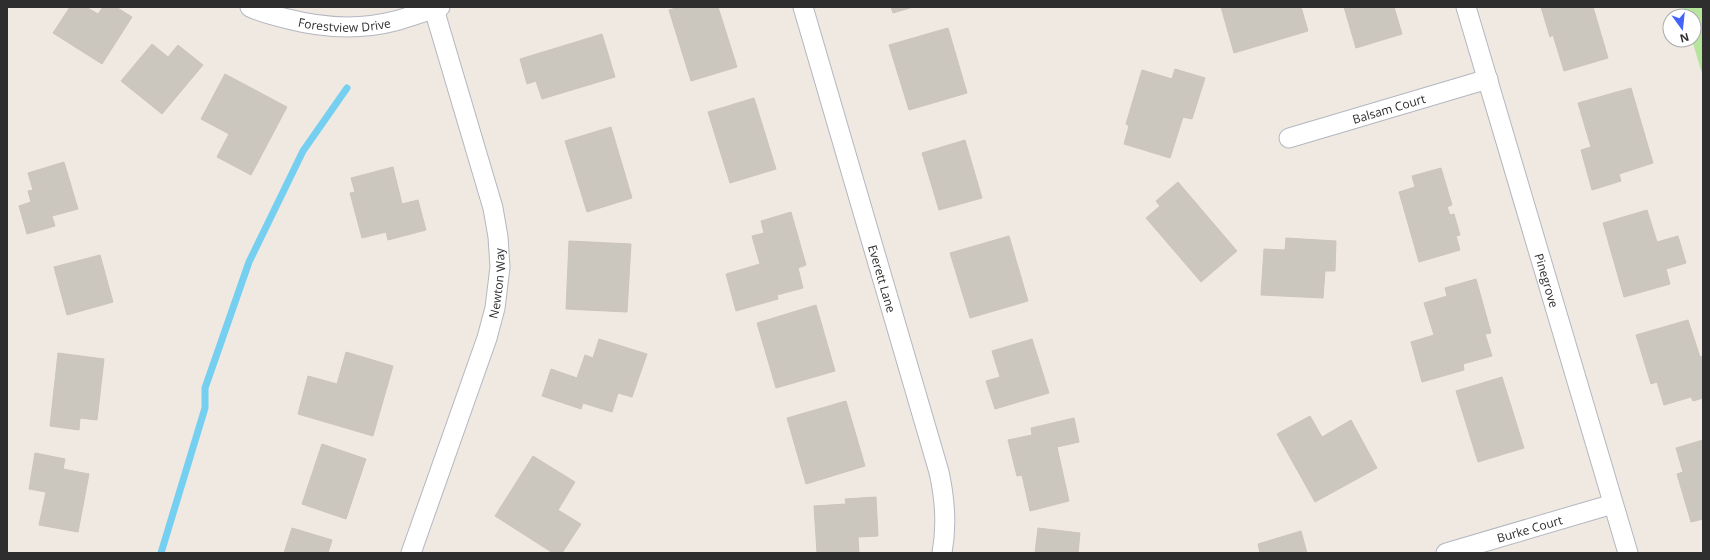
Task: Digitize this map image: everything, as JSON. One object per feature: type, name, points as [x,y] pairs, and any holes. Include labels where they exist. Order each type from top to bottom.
[{"type":"street","name":"Forestview Drive","points":[[250,7],[277,17],[303,23],[336,27],[367,25],[394,21],[437,8]]},
{"type":"street","name":"Everett Lane","points":[[803,7],[939,472],[944,495],[945,515],[942,553]]},
{"type":"street","name":"Pinegrove","points":[[1466,7],[1628,553]]},
{"type":"street","name":"Newton Way","points":[[411,553],[487,338],[498,291],[500,267],[498,237],[493,208],[437,8]]},
{"type":"street","name":"Balsam Court","points":[[1289,138],[1488,79]]},
{"type":"street","name":"Burke Court","points":[[1446,553],[1613,504]]},
{"type":"green space","points":[[1703,7],[1703,77],[1694,48],[1702,48],[1702,8],[1683,8]]},
{"type":"building","points":[[70,7],[86,7],[98,14],[103,7],[116,7],[132,17],[102,64],[53,33]]},
{"type":"building","points":[[679,7],[718,7],[737,67],[691,81],[669,10]]},
{"type":"building","points":[[891,7],[913,7],[893,13]]},
{"type":"building","points":[[1221,7],[1301,7],[1308,31],[1234,53]]},
{"type":"building","points":[[1344,7],[1394,7],[1402,34],[1356,48]]},
{"type":"building","points":[[1541,7],[1593,7],[1608,58],[1564,71],[1553,35],[1550,37]]},
{"type":"building","points":[[948,28],[967,93],[909,110],[889,45]]},
{"type":"building","points":[[602,34],[615,77],[542,99],[536,81],[527,84],[520,59]]},
{"type":"building","points":[[152,44],[168,57],[178,45],[203,65],[162,114],[121,81]]},
{"type":"building","points":[[1175,69],[1205,78],[1192,119],[1183,117],[1170,158],[1124,144],[1129,126],[1126,124],[1142,70],[1172,79]]},
{"type":"building","points":[[225,74],[287,107],[251,175],[217,157],[229,134],[201,119]]},
{"type":"building","points":[[1631,88],[1653,163],[1619,174],[1621,181],[1592,190],[1581,150],[1591,147],[1578,103]]},
{"type":"building","points":[[754,98],[776,169],[730,183],[708,112]]},
{"type":"building","points":[[611,127],[632,198],[587,212],[565,141]]},
{"type":"building","points":[[965,140],[982,198],[939,210],[922,153]]},
{"type":"building","points":[[64,162],[78,209],[52,216],[55,226],[27,234],[19,206],[31,202],[28,191],[33,190],[28,173]]},
{"type":"building","points":[[393,167],[402,204],[418,200],[426,230],[388,240],[386,232],[362,238],[350,193],[355,192],[351,178]]},
{"type":"building","points":[[1441,168],[1452,205],[1447,207],[1450,215],[1454,214],[1460,235],[1456,236],[1460,250],[1419,262],[1399,192],[1415,187],[1412,176]]},
{"type":"building","points":[[1178,182],[1237,251],[1201,282],[1146,218],[1160,206],[1156,201]]},
{"type":"building","points":[[1647,210],[1657,242],[1678,236],[1686,263],[1666,269],[1670,284],[1624,297],[1603,223]]},
{"type":"building","points":[[791,212],[806,265],[798,268],[803,288],[777,295],[778,299],[736,311],[726,274],[760,264],[752,236],[764,233],[761,221]]},
{"type":"building","points":[[1009,236],[1028,301],[970,318],[950,253]]},
{"type":"building","points":[[1286,238],[1336,241],[1335,271],[1325,271],[1323,298],[1261,295],[1264,249],[1285,250]]},
{"type":"building","points":[[569,241],[631,244],[627,312],[566,309]]},
{"type":"building","points":[[100,255],[113,302],[67,315],[54,267]]},
{"type":"building","points":[[1476,279],[1491,333],[1485,334],[1492,356],[1463,364],[1464,370],[1422,382],[1411,342],[1434,335],[1424,303],[1447,296],[1445,288]]},
{"type":"building","points":[[816,305],[835,371],[776,388],[757,323]]},
{"type":"building","points":[[1688,320],[1700,357],[1703,356],[1703,398],[1693,401],[1691,397],[1664,405],[1657,382],[1651,384],[1636,335]]},
{"type":"building","points":[[599,339],[647,354],[632,397],[618,393],[612,412],[583,403],[581,409],[542,396],[551,369],[577,378],[585,355],[593,358]]},
{"type":"building","points":[[1032,339],[1049,393],[995,409],[986,381],[1000,377],[992,351]]},
{"type":"building","points":[[346,352],[393,366],[373,436],[298,414],[308,376],[337,384]]},
{"type":"building","points":[[58,353],[104,359],[97,420],[80,418],[79,430],[50,426]]},
{"type":"building","points":[[1502,377],[1524,448],[1478,462],[1456,391]]},
{"type":"building","points":[[846,401],[865,466],[806,484],[787,418]]},
{"type":"building","points":[[1310,416],[1322,437],[1351,420],[1377,468],[1315,502],[1277,434]]},
{"type":"building","points":[[1074,418],[1079,442],[1057,447],[1069,501],[1030,511],[1022,475],[1017,476],[1008,440],[1032,435],[1031,428]]},
{"type":"building","points":[[1703,440],[1703,519],[1691,522],[1677,474],[1683,472],[1676,448]]},
{"type":"building","points":[[322,444],[366,459],[346,519],[302,504]]},
{"type":"building","points":[[35,453],[65,459],[63,469],[89,474],[78,532],[39,525],[46,492],[29,489]]},
{"type":"building","points":[[533,456],[575,482],[558,510],[581,524],[562,553],[553,553],[495,516]]},
{"type":"building","points":[[876,497],[878,536],[858,537],[859,553],[817,553],[814,506],[846,504],[845,499]]},
{"type":"building","points":[[292,528],[332,540],[328,553],[284,553]]},
{"type":"building","points":[[1038,528],[1080,533],[1078,553],[1035,553]]},
{"type":"building","points":[[1301,531],[1307,553],[1260,553],[1258,544]]},
{"type":"waterway","points":[[161,553],[205,408],[205,388],[249,262],[303,151],[347,88]]}]
